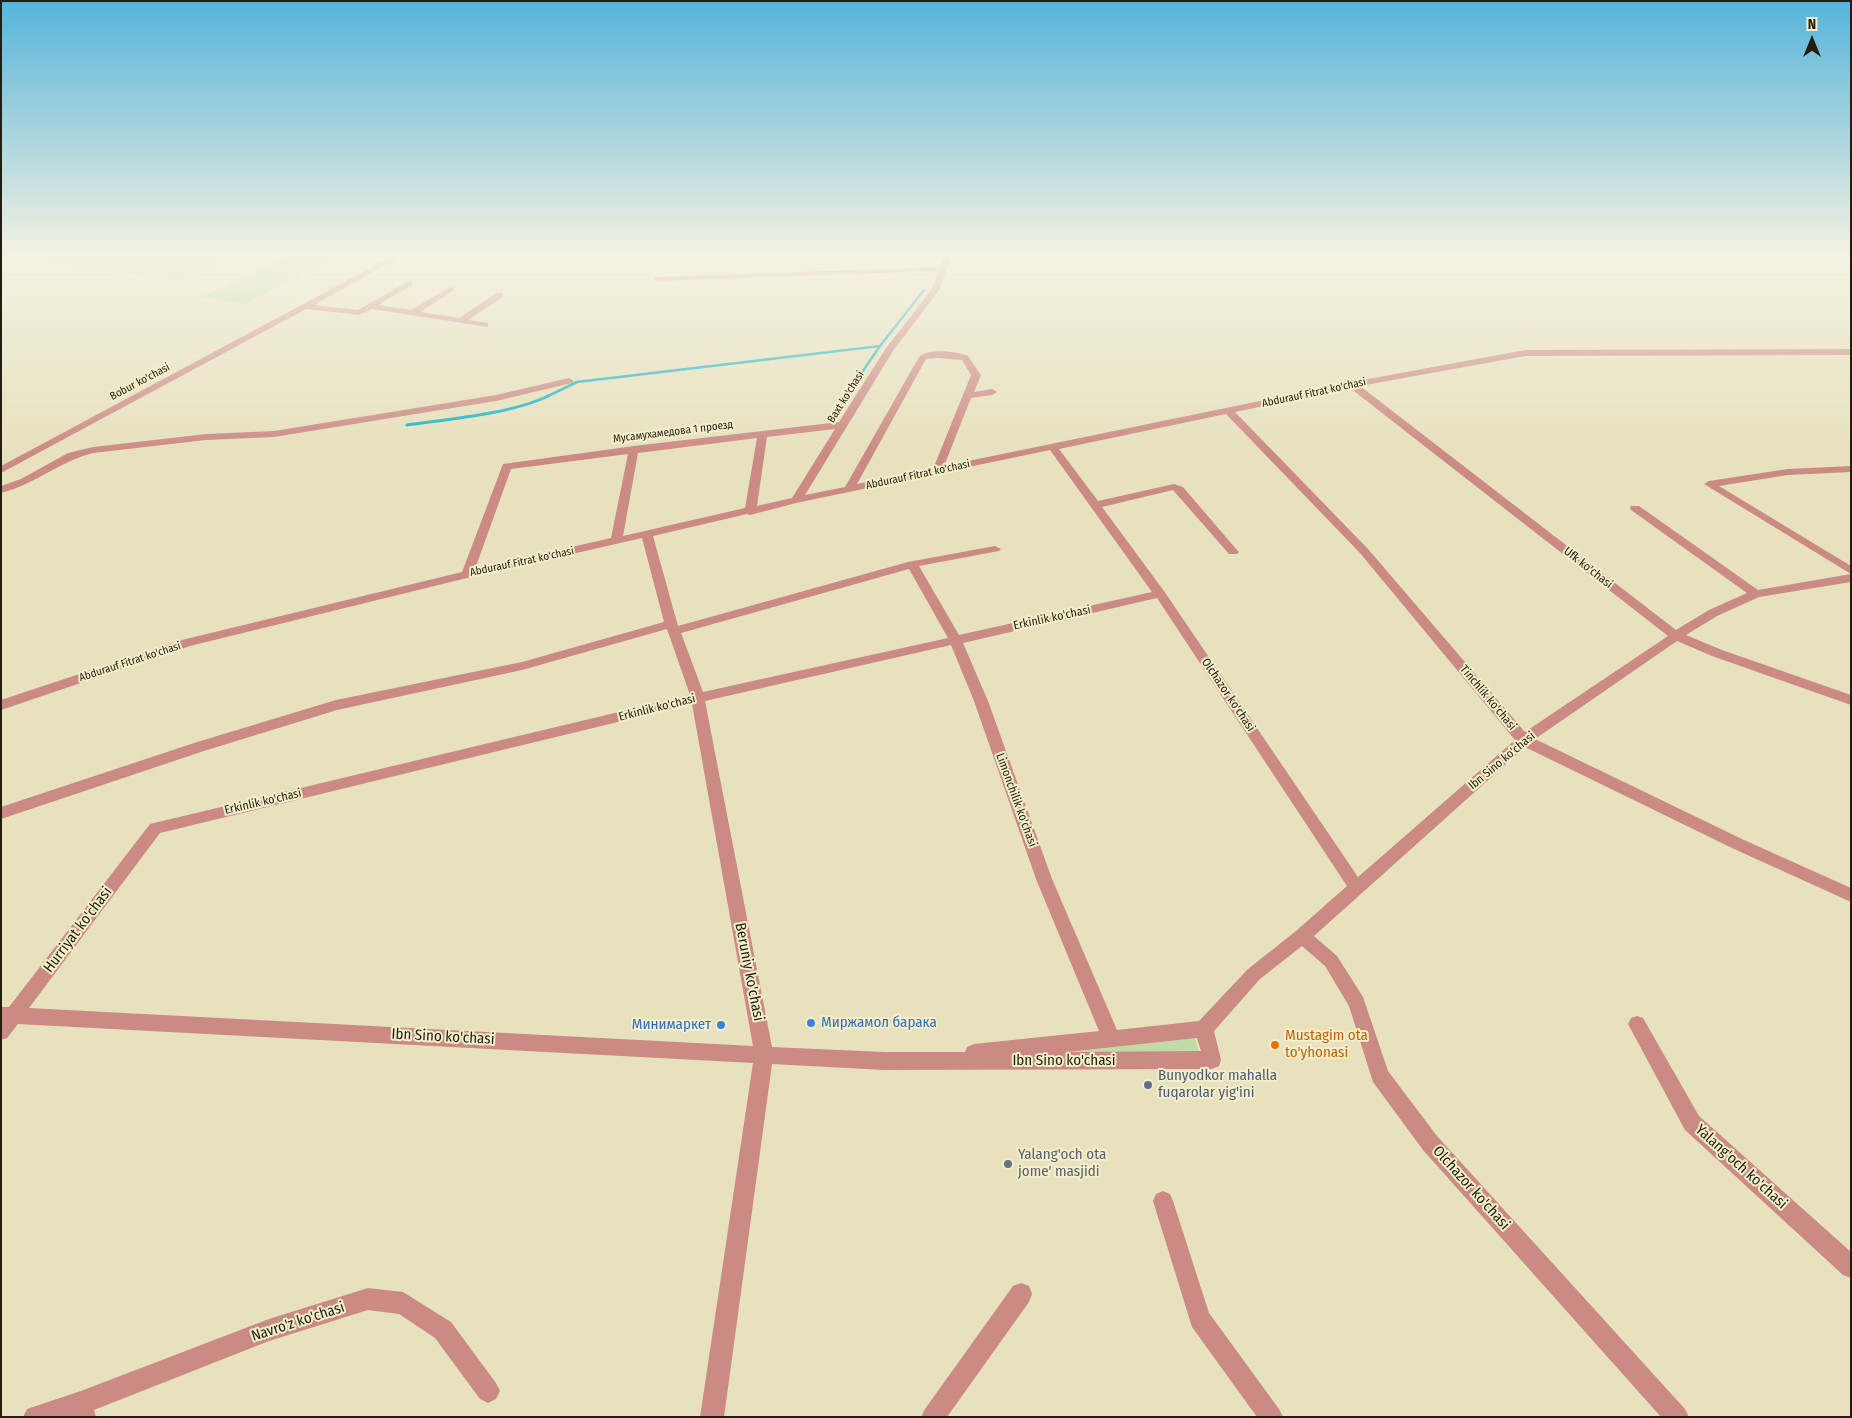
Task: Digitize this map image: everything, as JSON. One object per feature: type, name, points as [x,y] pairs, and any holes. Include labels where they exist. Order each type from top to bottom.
[{"type":"street","name":"Bobur ko'chasi","points":[[1,470],[272,323]]},
{"type":"street","points":[[480,323],[485,324]]},
{"type":"street","name":"Baxt ko'chasi","points":[[796,500],[889,350],[910,323]]},
{"type":"street","name":"Abdurauf Fitrat ko'chasi","points":[[1,705],[187,643],[467,574],[750,512],[796,500],[1352,385],[1524,353],[1851,352]]},
{"type":"street","points":[[849,489],[923,357],[933,354],[966,359],[976,376],[937,471]]},
{"type":"street","points":[[1,490],[26,481],[72,455],[92,450],[206,437],[274,434],[496,398],[569,381]]},
{"type":"street","name":"Ufk ko'chasi","points":[[1352,385],[1676,636],[1717,654],[1851,700]]},
{"type":"street","points":[[967,396],[992,392]]},
{"type":"street","name":"Tinchlik ko'chasi","points":[[1228,411],[1364,551],[1524,740],[1738,844],[1851,895]]},
{"type":"street","name":"Мусамухамедова 1 проезд","points":[[467,574],[508,466],[634,449],[842,425]]},
{"type":"street","points":[[750,512],[763,434]]},
{"type":"street","name":"Olchazor ko'chasi","points":[[1053,447],[1160,594],[1357,888]]},
{"type":"street","points":[[616,541],[634,449]]},
{"type":"street","points":[[1851,469],[1780,473],[1709,484],[1716,491],[1851,571]]},
{"type":"street","points":[[1095,505],[1174,487],[1179,489],[1233,552]]},
{"type":"street","points":[[1635,508],[1756,594]]},
{"type":"street","name":"Beruniy ko'chasi","points":[[646,535],[672,627],[698,698],[764,1054],[712,1417]]},
{"type":"street","points":[[1,813],[190,750],[336,705],[522,666],[912,564],[995,549]]},
{"type":"street","name":"Limonchilik ko'chasi","points":[[912,564],[955,639],[981,701],[1044,879],[1112,1040]]},
{"type":"street","name":"Ibn Sino ko'chasi","points":[[884,1061],[1112,1040],[1204,1029],[1254,974],[1302,936],[1524,740],[1676,636],[1713,613],[1756,594],[1851,578]]},
{"type":"street","name":"Erkinlik ko'chasi","points":[[155,828],[698,698],[1160,594]]},
{"type":"street","name":"Hurriyat ko'chasi","points":[[1,1032],[7,1015],[155,828]]},
{"type":"street","name":"Olchazor ko'chasi","points":[[1302,936],[1331,962],[1357,1003],[1380,1076],[1430,1143],[1677,1417]]},
{"type":"street","name":"Ibn Sino ko'chasi","points":[[7,1015],[884,1061],[1212,1060],[1204,1029]]},
{"type":"street","name":"Yalang'och ko'chasi","points":[[1637,1024],[1692,1123],[1851,1267]]},
{"type":"street","points":[[1162,1201],[1200,1319],[1271,1417]]},
{"type":"street","points":[[933,1417],[1021,1294]]},
{"type":"street","name":"Navro'z ko'chasi","points":[[35,1417],[82,1410],[269,1330],[368,1299],[403,1303],[443,1330],[488,1391]]},
{"type":"green space","points":[[1195,1038],[1199,1053],[1046,1055]]},
{"type":"waterway","points":[[880,346],[898,323]]},
{"type":"waterway","points":[[546,397],[577,382],[880,346]]},
{"type":"waterway","points":[[845,397],[880,346]]},
{"type":"waterway","points":[[407,425],[498,412],[548,396]]},
{"type":"waterway","points":[[830,420],[846,396]]},
{"type":"place","name":"Миржамол барака","points":[[811,1023]]},
{"type":"place","name":"Минимаркет","points":[[721,1025]]},
{"type":"place","name":"Mustagim ota to'yhonasi","points":[[1275,1045]]},
{"type":"place","name":"Bunyodkor mahalla fuqarolar yig'ini","points":[[1148,1085]]},
{"type":"place","name":"Yalang'och ota jome' masjidi","points":[[1008,1164]]}]
